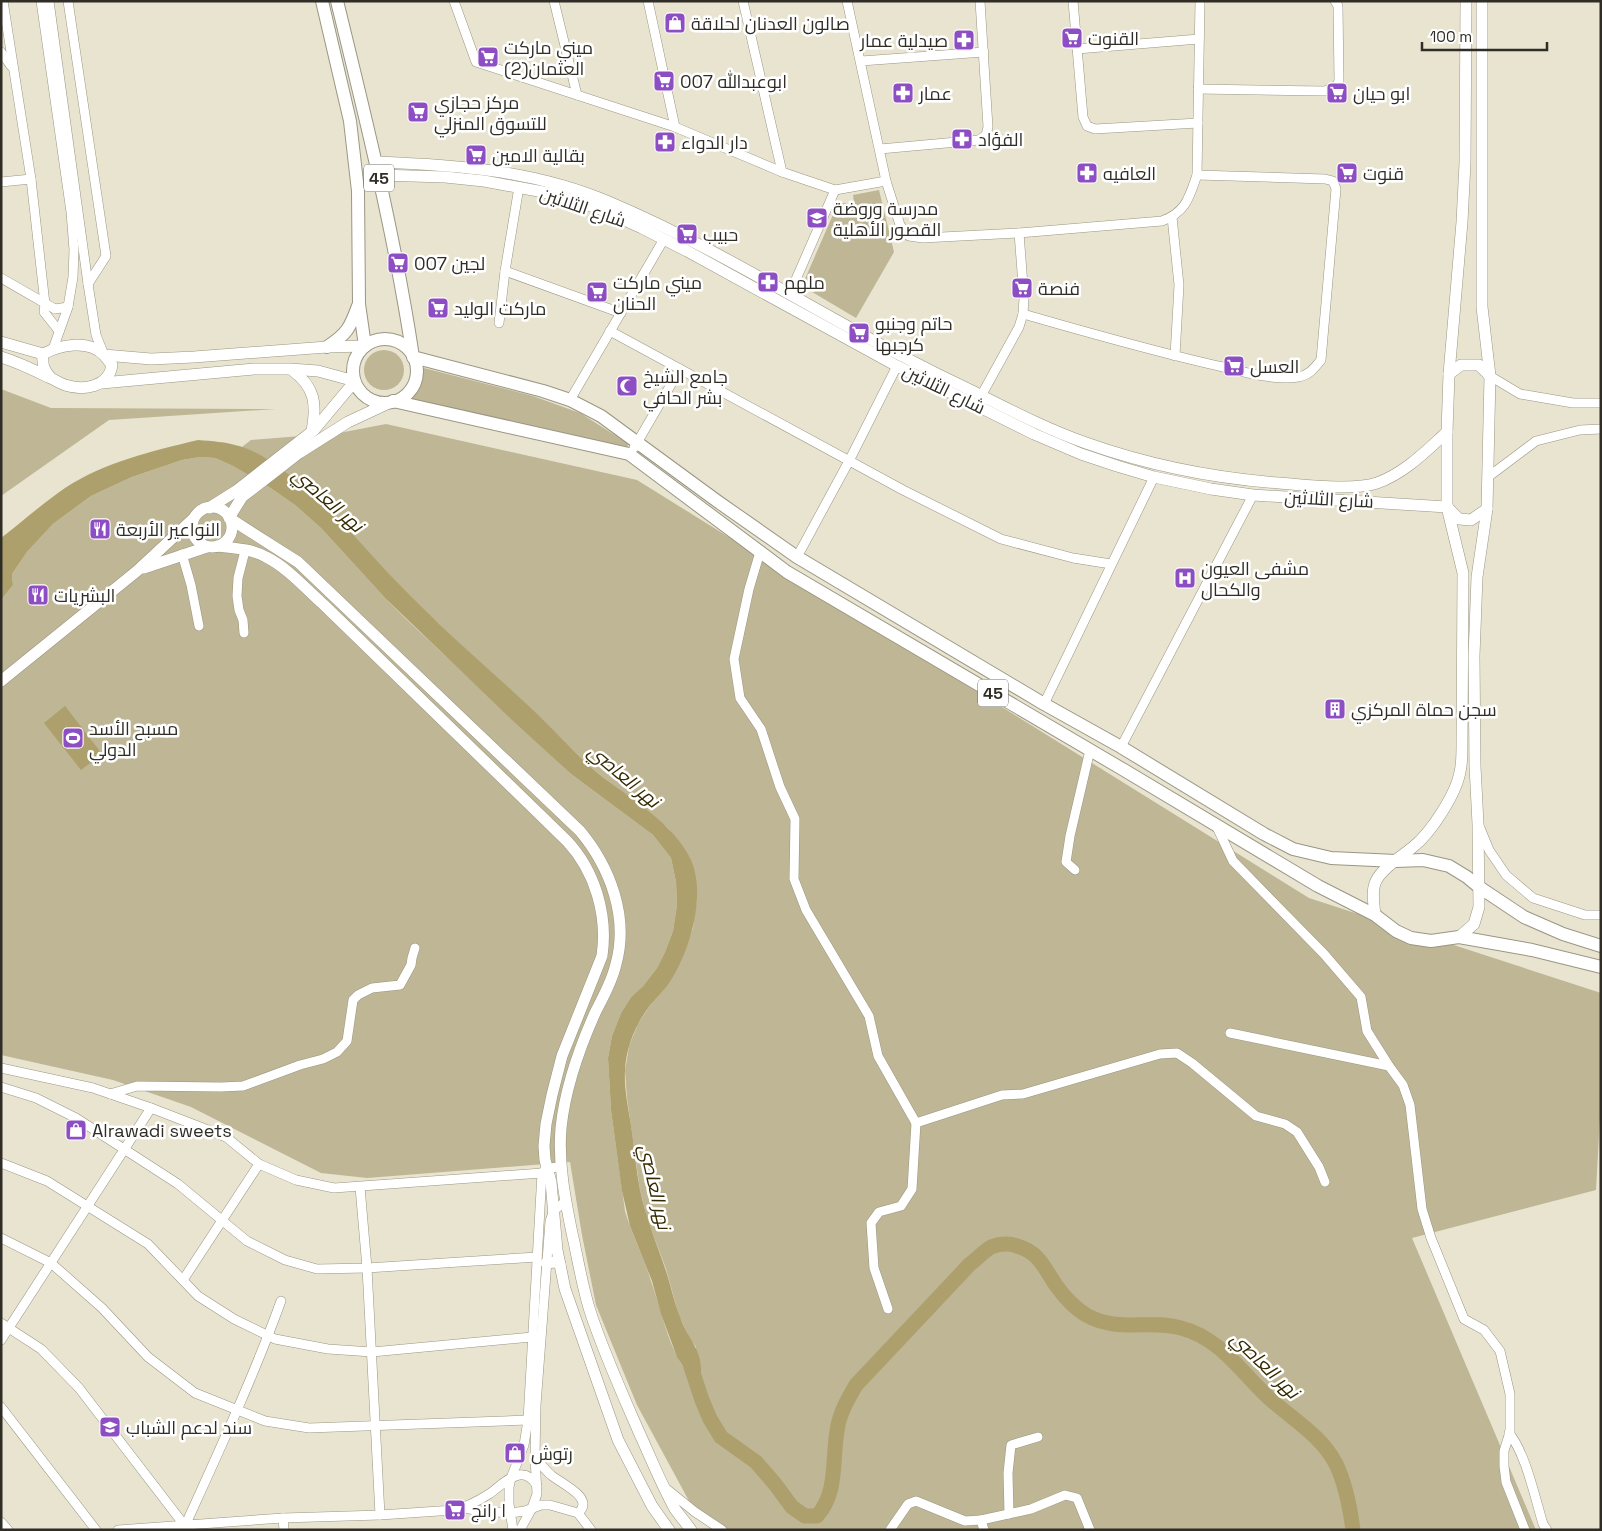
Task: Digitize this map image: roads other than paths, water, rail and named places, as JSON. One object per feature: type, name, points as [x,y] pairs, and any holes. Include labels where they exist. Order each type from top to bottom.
[{"type":"highway","name":"45","points":[[322,1],[351,130],[358,191],[359,304],[365,346]]},
{"type":"highway","name":"45","points":[[338,1],[376,162],[404,298],[413,356],[543,391],[570,400],[600,416],[797,557],[1044,704],[1122,747],[1264,834],[1293,849],[1331,858],[1396,861],[1423,860],[1449,866],[1524,917],[1563,934],[1601,946]]},
{"type":"highway","points":[[327,347],[342,338],[351,326],[359,304]]},
{"type":"highway","points":[[388,339],[403,345],[413,356],[417,372],[412,387],[401,398],[393,401],[378,402],[364,394],[355,381],[353,366],[360,351],[365,346],[388,339]]},
{"type":"highway","name":"45","points":[[393,401],[630,454],[787,572],[1318,886],[1375,915],[1396,931],[1411,938],[1431,941],[1459,937],[1532,950],[1601,967]]},
{"type":"main road","points":[[1375,915],[1373,895],[1375,883],[1380,874],[1418,844],[1436,821],[1450,798],[1460,774],[1462,745],[1463,573],[1447,507],[1447,432],[1449,374],[1465,163],[1466,1]]},
{"type":"main road","points":[[1459,937],[1474,924],[1479,908],[1474,656],[1477,577],[1487,509],[1490,376],[1482,307],[1482,1]]},
{"type":"main road","points":[[376,162],[446,165],[484,169],[557,184],[608,201],[690,246],[790,293],[902,356],[981,396],[1036,428],[1158,465],[1254,481],[1360,487],[1386,480],[1399,473],[1447,432]]},
{"type":"main road","name":"شارع الثلاثين","points":[[378,175],[445,177],[484,181],[554,194],[578,201],[664,239],[690,246],[897,366],[1036,428],[1081,454],[1154,476],[1211,489],[1253,495],[1447,507]]},
{"type":"main road","points":[[1,342],[48,352],[67,345],[82,346],[96,350],[104,355],[112,365],[111,374],[102,384]]},
{"type":"main road","points":[[104,355],[151,359],[365,346]]},
{"type":"main road","points":[[48,352],[42,364],[44,370],[52,378]]},
{"type":"main road","points":[[1,357],[66,385],[85,387],[254,369],[290,369],[318,372],[355,381],[312,432],[291,453],[239,494],[200,512],[137,571],[1,680]]},
{"type":"main road","points":[[1449,374],[1461,365],[1479,365],[1490,376]]},
{"type":"main road","points":[[290,369],[302,378],[310,389],[314,403],[312,432]]},
{"type":"main road","points":[[291,453],[348,422],[393,401]]},
{"type":"main road","points":[[1211,489],[1213,475]]},
{"type":"main road","points":[[137,571],[182,554],[226,541],[231,528],[229,518],[239,494]]},
{"type":"main road","points":[[1447,507],[1459,519],[1471,520],[1487,509]]},
{"type":"main road","points":[[208,508],[223,511],[229,518],[298,562],[580,831],[592,846],[606,870],[616,898],[621,933],[617,963],[609,986],[578,1055],[565,1098],[561,1130],[561,1167],[565,1202],[590,1310],[613,1373],[664,1487],[676,1509],[691,1530]]},
{"type":"main road","points":[[193,519],[192,529],[198,542],[265,556],[279,565],[323,604],[567,841],[579,854],[589,873],[602,913],[605,939],[602,956],[562,1056],[554,1087],[544,1146],[545,1171],[551,1182],[557,1250],[565,1289],[618,1440],[652,1506],[669,1530]]},
{"type":"main road","points":[[541,1260],[560,1264]]},
{"type":"street","points":[[3,1],[12,68],[31,179],[46,304],[44,312],[59,331]]},
{"type":"street","points":[[42,1],[72,222],[74,250],[73,278],[68,307],[59,331],[48,352]]},
{"type":"street","points":[[49,1],[88,284],[96,335],[104,355]]},
{"type":"street","points":[[68,1],[106,256],[88,284]]},
{"type":"street","points":[[454,1],[476,62],[674,127],[782,172],[835,190],[886,181]]},
{"type":"street","points":[[554,1],[577,95]]},
{"type":"street","points":[[648,1],[674,127]]},
{"type":"street","points":[[743,1],[782,172]]},
{"type":"street","points":[[847,1],[886,181],[900,225],[910,236],[923,238],[1162,221],[1181,211],[1188,200],[1197,175],[1200,1]]},
{"type":"street","points":[[880,148],[979,140],[986,135],[988,127],[980,1]]},
{"type":"street","points":[[1073,1],[1083,117],[1087,126],[1095,129],[1198,123]]},
{"type":"street","points":[[1198,90],[1324,91],[1335,88],[1339,81],[1338,6],[1336,1]]},
{"type":"street","points":[[1077,49],[1199,40]]},
{"type":"street","points":[[1,52],[12,68]]},
{"type":"street","points":[[861,61],[984,52]]},
{"type":"street","points":[[1023,314],[1175,356],[1278,378],[1297,378],[1310,374],[1321,360],[1336,189],[1333,181],[1325,178],[1197,175]]},
{"type":"street","points":[[3,180],[31,179]]},
{"type":"street","points":[[499,322],[505,271],[519,187]]},
{"type":"street","points":[[790,293],[835,190]]},
{"type":"street","points":[[1172,217],[1179,285],[1175,356]]},
{"type":"street","points":[[981,396],[1019,327],[1023,314],[1024,298],[1019,232]]},
{"type":"street","points":[[570,400],[664,239]]},
{"type":"street","points":[[505,271],[621,313]]},
{"type":"street","points":[[1,278],[56,309],[68,307]]},
{"type":"street","points":[[610,331],[849,461],[1001,539],[1074,558],[1111,564]]},
{"type":"street","points":[[797,557],[849,461],[897,366]]},
{"type":"street","points":[[630,454],[680,369]]},
{"type":"street","points":[[1490,376],[1520,394],[1573,403],[1601,403]]},
{"type":"street","points":[[1488,477],[1536,441],[1580,430],[1601,429]]},
{"type":"street","points":[[1044,704],[1154,476]]},
{"type":"street","points":[[1122,747],[1253,495]]},
{"type":"street","points":[[244,551],[238,578],[237,596],[238,610],[243,620],[244,633]]},
{"type":"street","points":[[760,552],[749,589],[734,659],[740,698],[761,730],[780,787],[795,819],[794,879],[806,910],[869,1016],[878,1056],[916,1123],[912,1189],[901,1206],[879,1212],[871,1223],[874,1268],[888,1309]]},
{"type":"street","points":[[182,554],[191,585],[198,626]]},
{"type":"street","points":[[1075,870],[1066,862],[1070,836],[1090,750]]},
{"type":"street","points":[[1478,824],[1489,850],[1506,875],[1534,898],[1585,915],[1601,915]]},
{"type":"street","points":[[1216,825],[1233,861],[1324,954],[1360,997],[1367,1032],[1402,1085],[1410,1105],[1422,1209],[1432,1238],[1464,1319],[1484,1330],[1500,1351],[1510,1394],[1509,1433],[1504,1451],[1506,1482],[1526,1530]]},
{"type":"street","points":[[110,1094],[137,1086],[243,1086],[300,1065],[323,1059],[337,1052],[346,1041],[353,1000],[358,995],[372,988],[400,985],[412,965],[415,948]]},
{"type":"street","points":[[1230,1033],[1388,1066]]},
{"type":"street","points":[[916,1123],[1002,1095],[1023,1094],[1160,1054],[1177,1053],[1192,1063],[1256,1116],[1286,1124],[1297,1132],[1319,1167],[1325,1182]]},
{"type":"street","points":[[1,1068],[93,1088],[150,1108],[226,1137],[259,1164],[296,1180],[334,1188],[545,1171],[561,1167]]},
{"type":"street","points":[[1,1087],[36,1098],[76,1118],[178,1184],[247,1241],[285,1260],[317,1269],[541,1260]]},
{"type":"street","points":[[1,1340],[5,1325],[51,1263],[150,1108]]},
{"type":"street","points":[[1,1163],[47,1181],[148,1244],[198,1296],[234,1319],[275,1339],[328,1349],[372,1352],[532,1337]]},
{"type":"street","points":[[184,1280],[259,1164]]},
{"type":"street","points":[[520,1530],[537,1494],[535,1457],[536,1405],[545,1171]]},
{"type":"street","points":[[360,1187],[367,1268],[380,1515]]},
{"type":"street","points":[[512,1530],[509,1496],[511,1478],[524,1445],[528,1420],[532,1337],[541,1260],[554,1210],[565,1202]]},
{"type":"street","points":[[1,1238],[51,1263],[102,1308],[148,1357],[195,1393],[265,1421],[309,1428],[528,1420]]},
{"type":"street","points":[[186,1526],[269,1336],[282,1301]]},
{"type":"street","points":[[5,1325],[41,1349],[79,1388],[186,1526]]},
{"type":"street","points":[[1,1407],[96,1530]]},
{"type":"street","points":[[1509,1433],[1516,1441],[1521,1453],[1543,1524],[1547,1530]]},
{"type":"street","points":[[1009,1514],[1008,1473],[1011,1445],[1038,1437]]},
{"type":"street","points":[[535,1457],[550,1474],[582,1499],[584,1505],[578,1513]]},
{"type":"street","points":[[118,1530],[283,1518],[380,1515],[454,1510],[464,1508],[488,1495],[516,1476],[526,1476],[535,1481],[537,1486]]},
{"type":"street","points":[[664,1487],[695,1512],[722,1530]]},
{"type":"street","points":[[890,1530],[908,1504],[916,1501],[965,1521],[981,1520],[1031,1509],[1065,1494],[1076,1498],[1090,1530]]},
{"type":"street","points":[[464,1508],[518,1513],[541,1505],[550,1505],[578,1513],[591,1530]]},
{"type":"street","points":[[283,1518],[284,1530]]},
{"type":"street","points":[[981,1520],[984,1530]]},
{"type":"street","points":[[1,1522],[8,1530]]},
{"type":"waterway","name":"نهر العاصي","points":[[689,1361],[702,1400],[710,1419],[721,1437],[756,1462],[792,1507],[805,1516],[817,1516],[824,1507],[831,1486],[838,1425],[844,1407],[856,1385],[970,1264],[991,1247],[1004,1244],[1014,1245],[1025,1249],[1037,1257],[1064,1296],[1088,1316],[1112,1324],[1158,1325],[1181,1328],[1195,1333],[1219,1348],[1269,1398],[1314,1436],[1330,1454],[1345,1488],[1353,1530]]},
{"type":"place","name":"صالون العدنان لحلاقة","points":[[675,23]]},
{"type":"place","name":"القنوت","points":[[1072,38]]},
{"type":"place","name":"صيدلية عمار","points":[[964,40]]},
{"type":"place","name":"ميني ماركت العثمان(2)","points":[[488,57]]},
{"type":"place","name":"ابوعبدالله 007","points":[[664,81]]},
{"type":"place","name":"عمار","points":[[903,93]]},
{"type":"place","name":"ابو حيان","points":[[1337,93]]},
{"type":"place","name":"مركز حجازي للتسوق المنزلي","points":[[418,112]]},
{"type":"place","name":"الفؤاد","points":[[962,139]]},
{"type":"place","name":"دار الدواء","points":[[665,142]]},
{"type":"place","name":"بقالية الامين","points":[[476,155]]},
{"type":"place","name":"العافيه","points":[[1087,173]]},
{"type":"place","name":"قنوت","points":[[1347,173]]},
{"type":"place","name":"مدرسة وروضة القصور الأهلية","points":[[817,218]]},
{"type":"place","name":"حبيب","points":[[687,234]]},
{"type":"place","name":"لجين 007","points":[[398,263]]},
{"type":"place","name":"ملهم","points":[[768,282]]},
{"type":"place","name":"فنصة","points":[[1022,288]]},
{"type":"place","name":"ميني ماركت الحنان","points":[[597,292]]},
{"type":"place","name":"ماركت الوليد","points":[[438,308]]},
{"type":"place","name":"حاتم وجنبو كرجبها","points":[[859,333]]},
{"type":"place","name":"العسل","points":[[1234,366]]},
{"type":"place","name":"جامع الشيخ بشر الحافي","points":[[627,386]]},
{"type":"place","name":"النواعير الأربعة","points":[[100,529]]},
{"type":"place","name":"مشفى العيون والكحال","points":[[1185,578]]},
{"type":"place","name":"البشريات","points":[[38,595]]},
{"type":"place","name":"سجن حماة المركزي","points":[[1335,709]]},
{"type":"place","name":"مسبح الأسد الدولي","points":[[73,738]]},
{"type":"place","name":"Alrawadi sweets","points":[[76,1130]]},
{"type":"place","name":"سند لدعم الشباب","points":[[110,1427]]},
{"type":"place","name":"رتوش","points":[[515,1453]]},
{"type":"place","name":"ا رانج","points":[[455,1510]]}]
